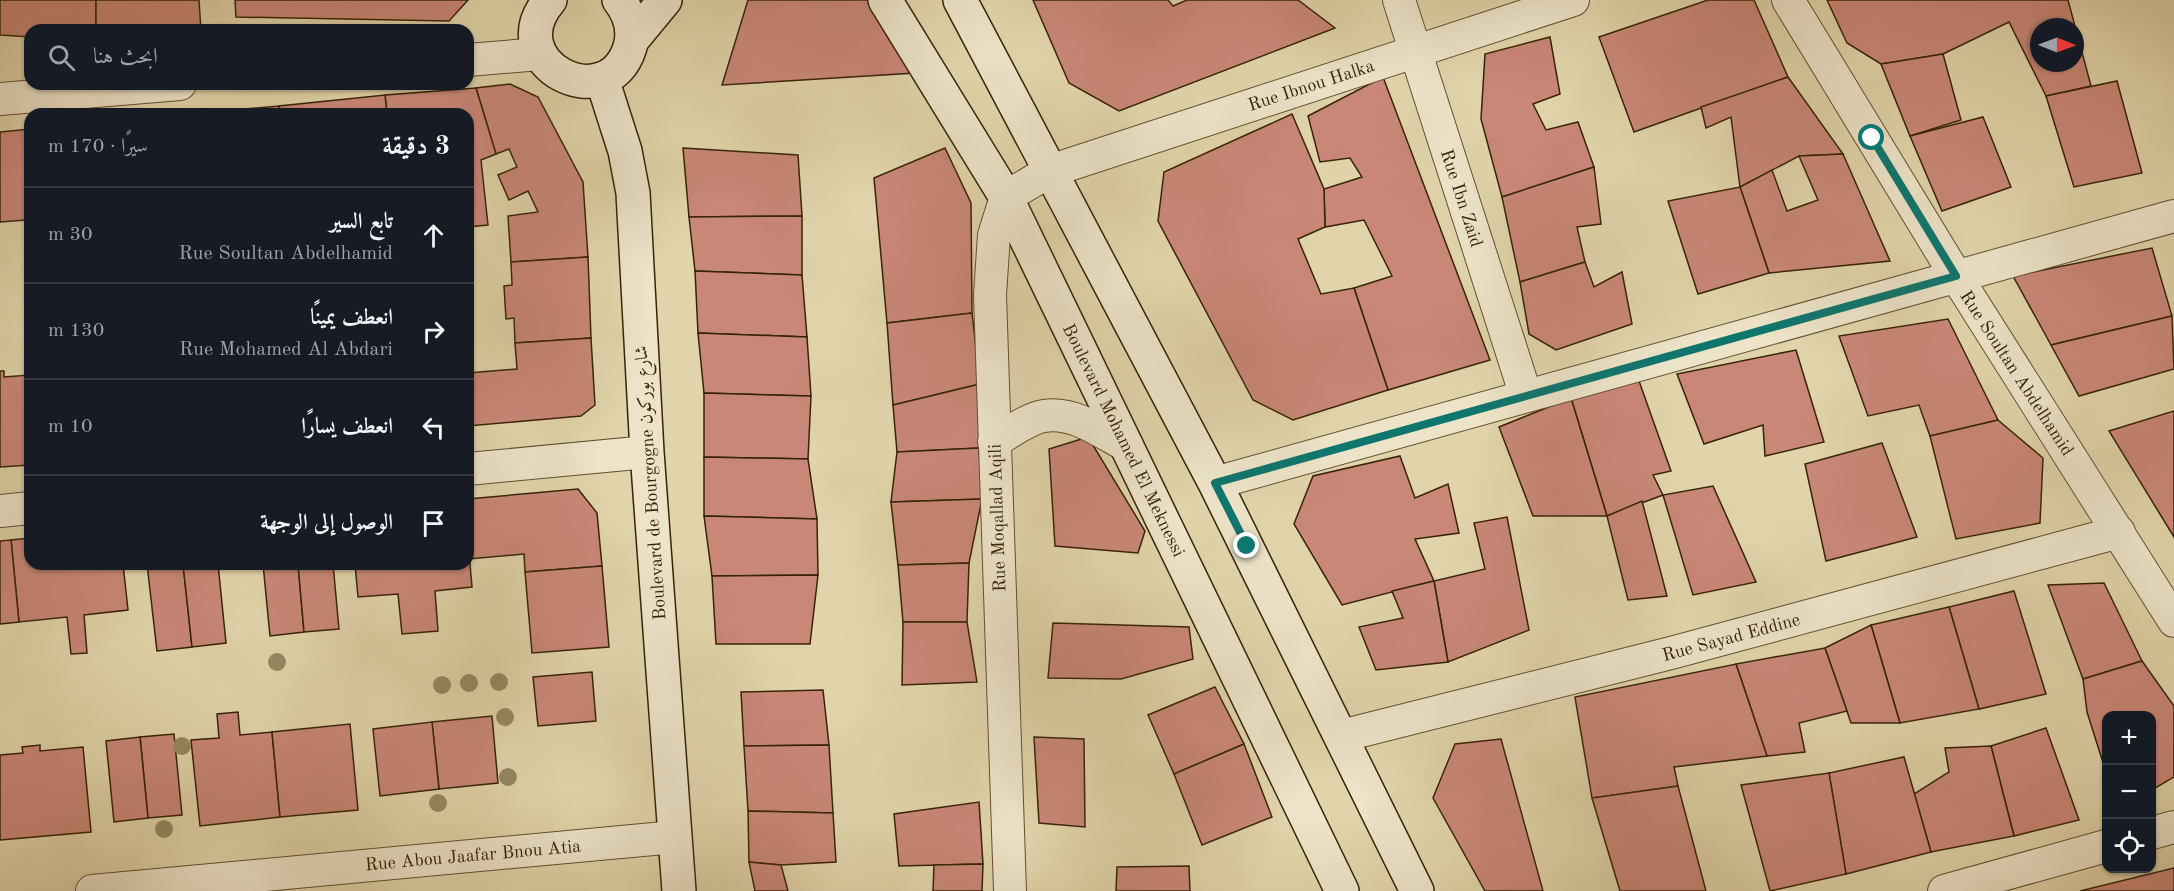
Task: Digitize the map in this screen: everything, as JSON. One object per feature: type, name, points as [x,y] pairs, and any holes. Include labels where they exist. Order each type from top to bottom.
[{"type":"main road","points":[[538,7],[537,44],[540,54],[555,72],[570,80],[586,82],[602,79],[616,69],[627,56],[632,40],[632,26],[628,12],[619,0]]},
{"type":"main road","points":[[632,40],[665,0]]},
{"type":"main road","name":"Boulevard Mohamed El Meknessi","points":[[885,0],[1006,197],[1342,891]]},
{"type":"main road","points":[[960,0],[1215,483],[1417,891]]},
{"type":"main road","name":"Boulevard de Bourgogne شارع بوركون","points":[[602,79],[625,151],[633,193],[647,452],[679,891]]},
{"type":"street","name":"Rue Ibn Zaid","points":[[1399,0],[1526,396]]},
{"type":"street","name":"Rue Ibnou Halka","points":[[1050,171],[1573,0]]},
{"type":"street","name":"Rue Soultan Abdelhamid","points":[[1788,0],[1956,276],[2174,621]]},
{"type":"street","points":[[474,60],[540,54]]},
{"type":"street","points":[[0,99],[108,90]]},
{"type":"street","points":[[1006,197],[1050,171]]},
{"type":"street","name":"Rue Moqallad Aqili","points":[[1006,197],[994,235],[990,265],[1010,891]]},
{"type":"street","points":[[1215,483],[2174,216]]},
{"type":"street","points":[[994,442],[1044,416],[1060,416],[1083,422],[1127,446]]},
{"type":"street","points":[[474,468],[647,452]]},
{"type":"street","points":[[0,511],[24,509]]},
{"type":"street","name":"Rue Sayad Eddine","points":[[1341,736],[1683,650],[2119,532]]},
{"type":"street","points":[[2156,832],[2174,827]]},
{"type":"street","name":"Rue Abou Jaafar Bnou Atia","points":[[92,891],[675,837]]},
{"type":"street","points":[[1944,891],[2102,847]]},
{"type":"building","points":[[0,0],[96,0],[96,24],[24,24],[24,37],[0,35]]},
{"type":"building","points":[[96,0],[199,0],[201,24],[96,24]]},
{"type":"building","points":[[235,0],[468,0],[449,21],[236,17]]},
{"type":"building","points":[[748,0],[875,0],[915,73],[722,85]]},
{"type":"building","points":[[1033,0],[1168,0],[1173,6],[1187,0],[1298,0],[1335,28],[1119,111],[1069,83]]},
{"type":"building","points":[[1708,0],[1754,0],[1788,77],[1634,132],[1599,37]]},
{"type":"building","points":[[1827,0],[2068,0],[2073,18],[2030,18],[2030,64],[2009,22],[1943,54],[1881,64],[1847,43]]},
{"type":"building","points":[[1550,37],[1560,94],[1533,104],[1546,130],[1578,122],[1594,167],[1502,197],[1481,119],[1485,54]]},
{"type":"building","points":[[1943,54],[1961,120],[1910,136],[1881,64]]},
{"type":"building","points":[[2084,60],[2091,86],[2046,96],[2034,72],[2084,72]]},
{"type":"building","points":[[1383,77],[1490,360],[1388,390],[1354,288],[1392,276],[1364,220],[1325,227],[1324,189],[1362,177],[1350,158],[1320,162],[1308,116]]},
{"type":"building","points":[[1788,77],[1843,154],[1799,156],[1740,187],[1731,117],[1706,128],[1701,107]]},
{"type":"building","points":[[2117,81],[2142,173],[2074,187],[2046,96]]},
{"type":"building","points":[[510,84],[538,97],[583,182],[588,257],[511,262],[508,216],[538,212],[528,191],[509,200],[498,175],[517,167],[509,149],[496,154],[476,88]]},
{"type":"building","points":[[476,88],[496,154],[481,160],[488,225],[474,226],[474,108],[386,108],[385,95],[474,90]]},
{"type":"building","points":[[385,95],[386,108],[279,108],[279,106]]},
{"type":"building","points":[[1292,114],[1324,189],[1325,227],[1298,239],[1321,294],[1354,288],[1388,390],[1293,420],[1253,400],[1158,221],[1164,172]]},
{"type":"building","points":[[1983,117],[2011,187],[1942,211],[1910,136]]},
{"type":"building","points":[[24,130],[24,220],[0,222],[0,132]]},
{"type":"building","points":[[683,148],[798,155],[802,216],[689,217]]},
{"type":"building","points":[[945,148],[971,203],[972,313],[887,323],[874,178]]},
{"type":"building","points":[[1843,154],[1890,261],[1769,273],[1740,187],[1772,170],[1787,211],[1818,200],[1799,156]]},
{"type":"building","points":[[1594,167],[1601,224],[1577,227],[1585,262],[1520,282],[1502,197]]},
{"type":"building","points":[[1740,187],[1769,273],[1698,294],[1668,201]]},
{"type":"building","points":[[802,216],[802,275],[695,271],[689,217]]},
{"type":"building","points":[[2152,248],[2172,316],[2051,345],[2013,276]]},
{"type":"building","points":[[588,257],[591,338],[515,343],[514,318],[506,319],[504,286],[512,285],[511,262]]},
{"type":"building","points":[[1585,262],[1594,287],[1622,272],[1632,324],[1556,350],[1529,334],[1520,282]]},
{"type":"building","points":[[695,271],[802,275],[807,337],[698,333]]},
{"type":"building","points":[[972,313],[980,384],[893,405],[887,323]]},
{"type":"building","points":[[2172,316],[2174,369],[2079,396],[2051,345]]},
{"type":"building","points":[[1948,319],[1998,420],[1930,436],[1919,405],[1868,416],[1839,336]]},
{"type":"building","points":[[698,333],[807,337],[811,396],[704,393]]},
{"type":"building","points":[[591,338],[595,405],[581,416],[474,425],[474,373],[517,369],[515,343]]},
{"type":"building","points":[[1796,350],[1824,442],[1765,456],[1763,425],[1704,444],[1677,374]]},
{"type":"building","points":[[0,371],[4,371],[4,377],[24,375],[24,465],[0,467]]},
{"type":"building","points":[[1639,381],[1671,471],[1653,475],[1663,495],[1607,516],[1571,398]]},
{"type":"building","points":[[980,384],[979,448],[897,452],[893,405]]},
{"type":"building","points":[[704,393],[811,396],[808,459],[704,457]]},
{"type":"building","points":[[1571,398],[1607,516],[1533,516],[1499,427]]},
{"type":"building","points":[[2174,411],[2174,537],[2109,431]]},
{"type":"building","points":[[1998,420],[2043,458],[2040,523],[1956,539],[1930,436]]},
{"type":"building","points":[[1088,437],[1145,531],[1138,553],[1055,546],[1049,449]]},
{"type":"building","points":[[1882,443],[1917,537],[1826,561],[1805,464]]},
{"type":"building","points":[[979,448],[982,499],[891,502],[897,452]]},
{"type":"building","points":[[1400,456],[1415,498],[1448,484],[1459,533],[1415,539],[1434,581],[1342,605],[1294,524],[1313,476]]},
{"type":"building","points":[[704,457],[808,459],[817,519],[704,516]]},
{"type":"building","points":[[1713,486],[1756,582],[1693,595],[1663,495]]},
{"type":"building","points":[[578,489],[597,513],[602,566],[525,572],[524,554],[474,559],[474,498]]},
{"type":"building","points":[[982,499],[969,563],[898,565],[891,502]]},
{"type":"building","points":[[1642,501],[1667,596],[1628,600],[1607,516]]},
{"type":"building","points":[[704,516],[817,519],[818,575],[712,576]]},
{"type":"building","points":[[1507,517],[1529,630],[1448,662],[1434,581],[1485,569],[1474,523]]},
{"type":"building","points":[[24,539],[24,570],[124,570],[128,610],[84,615],[87,653],[71,654],[67,617],[19,622],[11,540]]},
{"type":"building","points":[[11,540],[19,622],[0,624],[0,541]]},
{"type":"building","points":[[969,563],[967,622],[903,622],[898,565]]},
{"type":"building","points":[[602,566],[609,647],[532,653],[525,572]]},
{"type":"building","points":[[148,570],[184,570],[192,647],[157,651]]},
{"type":"building","points":[[184,570],[219,570],[226,643],[192,647]]},
{"type":"building","points":[[264,570],[299,570],[304,632],[270,636]]},
{"type":"building","points":[[299,570],[334,570],[339,629],[304,632]]},
{"type":"building","points":[[356,570],[470,570],[472,587],[435,591],[438,631],[402,634],[398,594],[358,597]]},
{"type":"building","points":[[818,575],[810,644],[716,644],[712,576]]},
{"type":"building","points":[[1434,581],[1448,662],[1376,670],[1359,627],[1403,618],[1392,591]]},
{"type":"building","points":[[2104,583],[2142,661],[2083,679],[2048,585]]},
{"type":"building","points":[[2014,591],[2046,694],[1979,709],[1949,607]]},
{"type":"building","points":[[1949,607],[1979,709],[1900,723],[1871,625]]},
{"type":"building","points":[[903,622],[967,622],[977,682],[902,685]]},
{"type":"building","points":[[1053,623],[1189,627],[1193,659],[1121,679],[1048,678]]},
{"type":"building","points":[[1871,625],[1900,723],[1851,723],[1825,648]]},
{"type":"building","points":[[1825,648],[1847,711],[1799,723],[1805,752],[1767,756],[1736,664]]},
{"type":"building","points":[[2142,661],[2174,706],[2174,777],[2156,788],[2156,711],[2102,711],[2102,759],[2087,712],[2083,679]]},
{"type":"building","points":[[1736,664],[1767,756],[1674,767],[1678,786],[1592,798],[1575,697]]},
{"type":"building","points":[[592,672],[596,721],[538,726],[533,677]]},
{"type":"building","points":[[1215,687],[1244,744],[1174,774],[1148,715]]},
{"type":"building","points":[[823,690],[829,745],[744,746],[741,692]]},
{"type":"building","points":[[238,712],[240,735],[272,732],[280,817],[200,826],[191,740],[219,738],[217,714]]},
{"type":"building","points":[[492,716],[498,783],[439,789],[432,722]]},
{"type":"building","points":[[432,722],[439,789],[380,796],[373,729]]},
{"type":"building","points":[[350,724],[358,810],[280,817],[272,732]]},
{"type":"building","points":[[2046,728],[2079,820],[2014,836],[1991,746]]},
{"type":"building","points":[[174,734],[182,815],[148,818],[140,737]]},
{"type":"building","points":[[140,737],[148,818],[114,822],[106,741]]},
{"type":"building","points":[[1034,737],[1084,739],[1085,827],[1039,823]]},
{"type":"building","points":[[1501,739],[1543,891],[1485,891],[1433,798],[1455,744]]},
{"type":"building","points":[[1244,744],[1272,817],[1202,845],[1174,774]]},
{"type":"building","points":[[40,745],[40,751],[83,747],[91,832],[0,840],[0,755],[23,753],[22,747]]},
{"type":"building","points":[[829,745],[833,813],[748,811],[744,746]]},
{"type":"building","points":[[1991,746],[2014,836],[1931,852],[1914,794],[1949,772],[1945,748]]},
{"type":"building","points":[[1904,757],[1931,852],[1846,874],[1829,773]]},
{"type":"building","points":[[1829,773],[1846,874],[1770,891],[1741,785]]},
{"type":"building","points":[[1678,786],[1706,891],[1620,891],[1592,798]]},
{"type":"building","points":[[979,802],[983,864],[899,866],[894,814]]},
{"type":"building","points":[[748,811],[833,813],[836,862],[781,865],[749,862]]},
{"type":"building","points":[[749,862],[781,865],[788,891],[755,891]]},
{"type":"building","points":[[983,864],[982,891],[933,891],[934,865]]},
{"type":"building","points":[[1189,866],[1190,891],[1116,891],[1117,867]]},
{"type":"building","points":[[2174,868],[2174,891],[2080,891],[2156,873]]},
{"type":"route","points":[[1247,546],[1215,483],[1956,276],[1872,138]]}]
